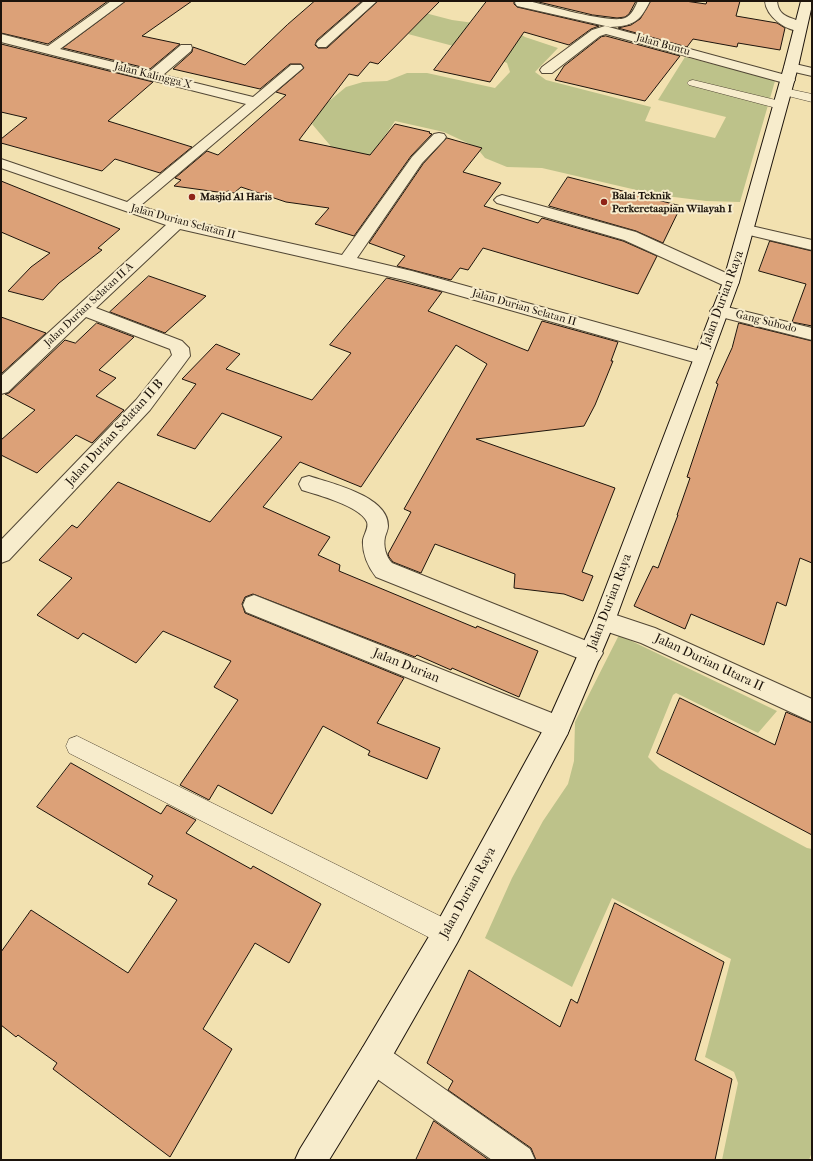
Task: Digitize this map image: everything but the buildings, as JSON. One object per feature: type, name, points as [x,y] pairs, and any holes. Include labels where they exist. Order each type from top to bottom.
[{"type":"street","points":[[50,50],[119,1]]},
{"type":"street","points":[[322,44],[371,1]]},
{"type":"street","points":[[519,2],[610,23],[627,23],[634,20],[644,1]]},
{"type":"street","points":[[772,1],[771,6],[777,15],[800,27]]},
{"type":"street","name":"Jalan Durian Raya","points":[[311,1160],[374,1058],[447,933],[558,727],[604,621],[701,358],[731,282],[791,83],[800,27],[807,1]]},
{"type":"street","name":"Jalan Buntu","points":[[547,70],[596,33],[605,30],[791,83]]},
{"type":"street","name":"Jalan Kalingga X","points":[[1,38],[256,102]]},
{"type":"street","points":[[153,76],[186,48]]},
{"type":"street","points":[[129,208],[296,68]]},
{"type":"street","points":[[347,261],[353,250],[417,160],[439,137]]},
{"type":"street","name":"Jalan Durian Selatan II","points":[[1,163],[129,208],[177,223],[406,275],[701,358]]},
{"type":"street","points":[[502,200],[630,236],[731,282]]},
{"type":"street","name":"Jalan Durian Selatan II A","points":[[1,387],[177,223]]},
{"type":"street","points":[[747,230],[812,245]]},
{"type":"street","name":"Jalan Durian Selatan II B","points":[[1,554],[143,405],[181,356],[180,348],[176,345],[84,310]]},
{"type":"street","name":"Gang Suhodo","points":[[719,311],[812,334]]},
{"type":"street","points":[[309,484],[362,504],[370,510],[378,524],[374,539],[376,558],[378,565],[384,570],[590,653]]},
{"type":"street","name":"Jalan Durian","points":[[254,605],[558,727]]},
{"type":"street","name":"Jalan Durian Utara II","points":[[604,621],[647,635],[812,711]]},
{"type":"street","points":[[374,1058],[520,1160]]},
{"type":"lane","points":[[693,83],[791,83],[812,98]]},
{"type":"lane","points":[[77,746],[447,933]]},
{"type":"green space","points":[[425,13],[452,20],[510,28],[525,37],[558,48],[535,72],[546,80],[651,107],[645,121],[715,138],[726,117],[658,100],[685,57],[775,81],[740,202],[706,201],[658,195],[542,168],[507,167],[485,158],[476,147],[444,132],[395,121],[363,168],[346,164],[312,124],[322,107],[346,87],[363,82],[387,81],[407,73],[427,73],[495,88],[510,72],[507,63],[491,56],[408,34]]},
{"type":"green space","points":[[619,635],[777,711],[758,733],[676,693],[673,695],[648,757],[660,769],[807,848],[812,849],[812,1152],[809,1160],[722,1160],[738,1083],[734,1072],[705,1057],[731,959],[612,898],[572,987],[485,938],[512,878],[543,821],[568,784],[574,761],[575,722]]},
{"type":"place","name":"Masjid Al Haris","points":[[192,197]]},
{"type":"place","name":"Balai Teknik Perkeretaapian Wilayah I","points":[[604,202]]}]
